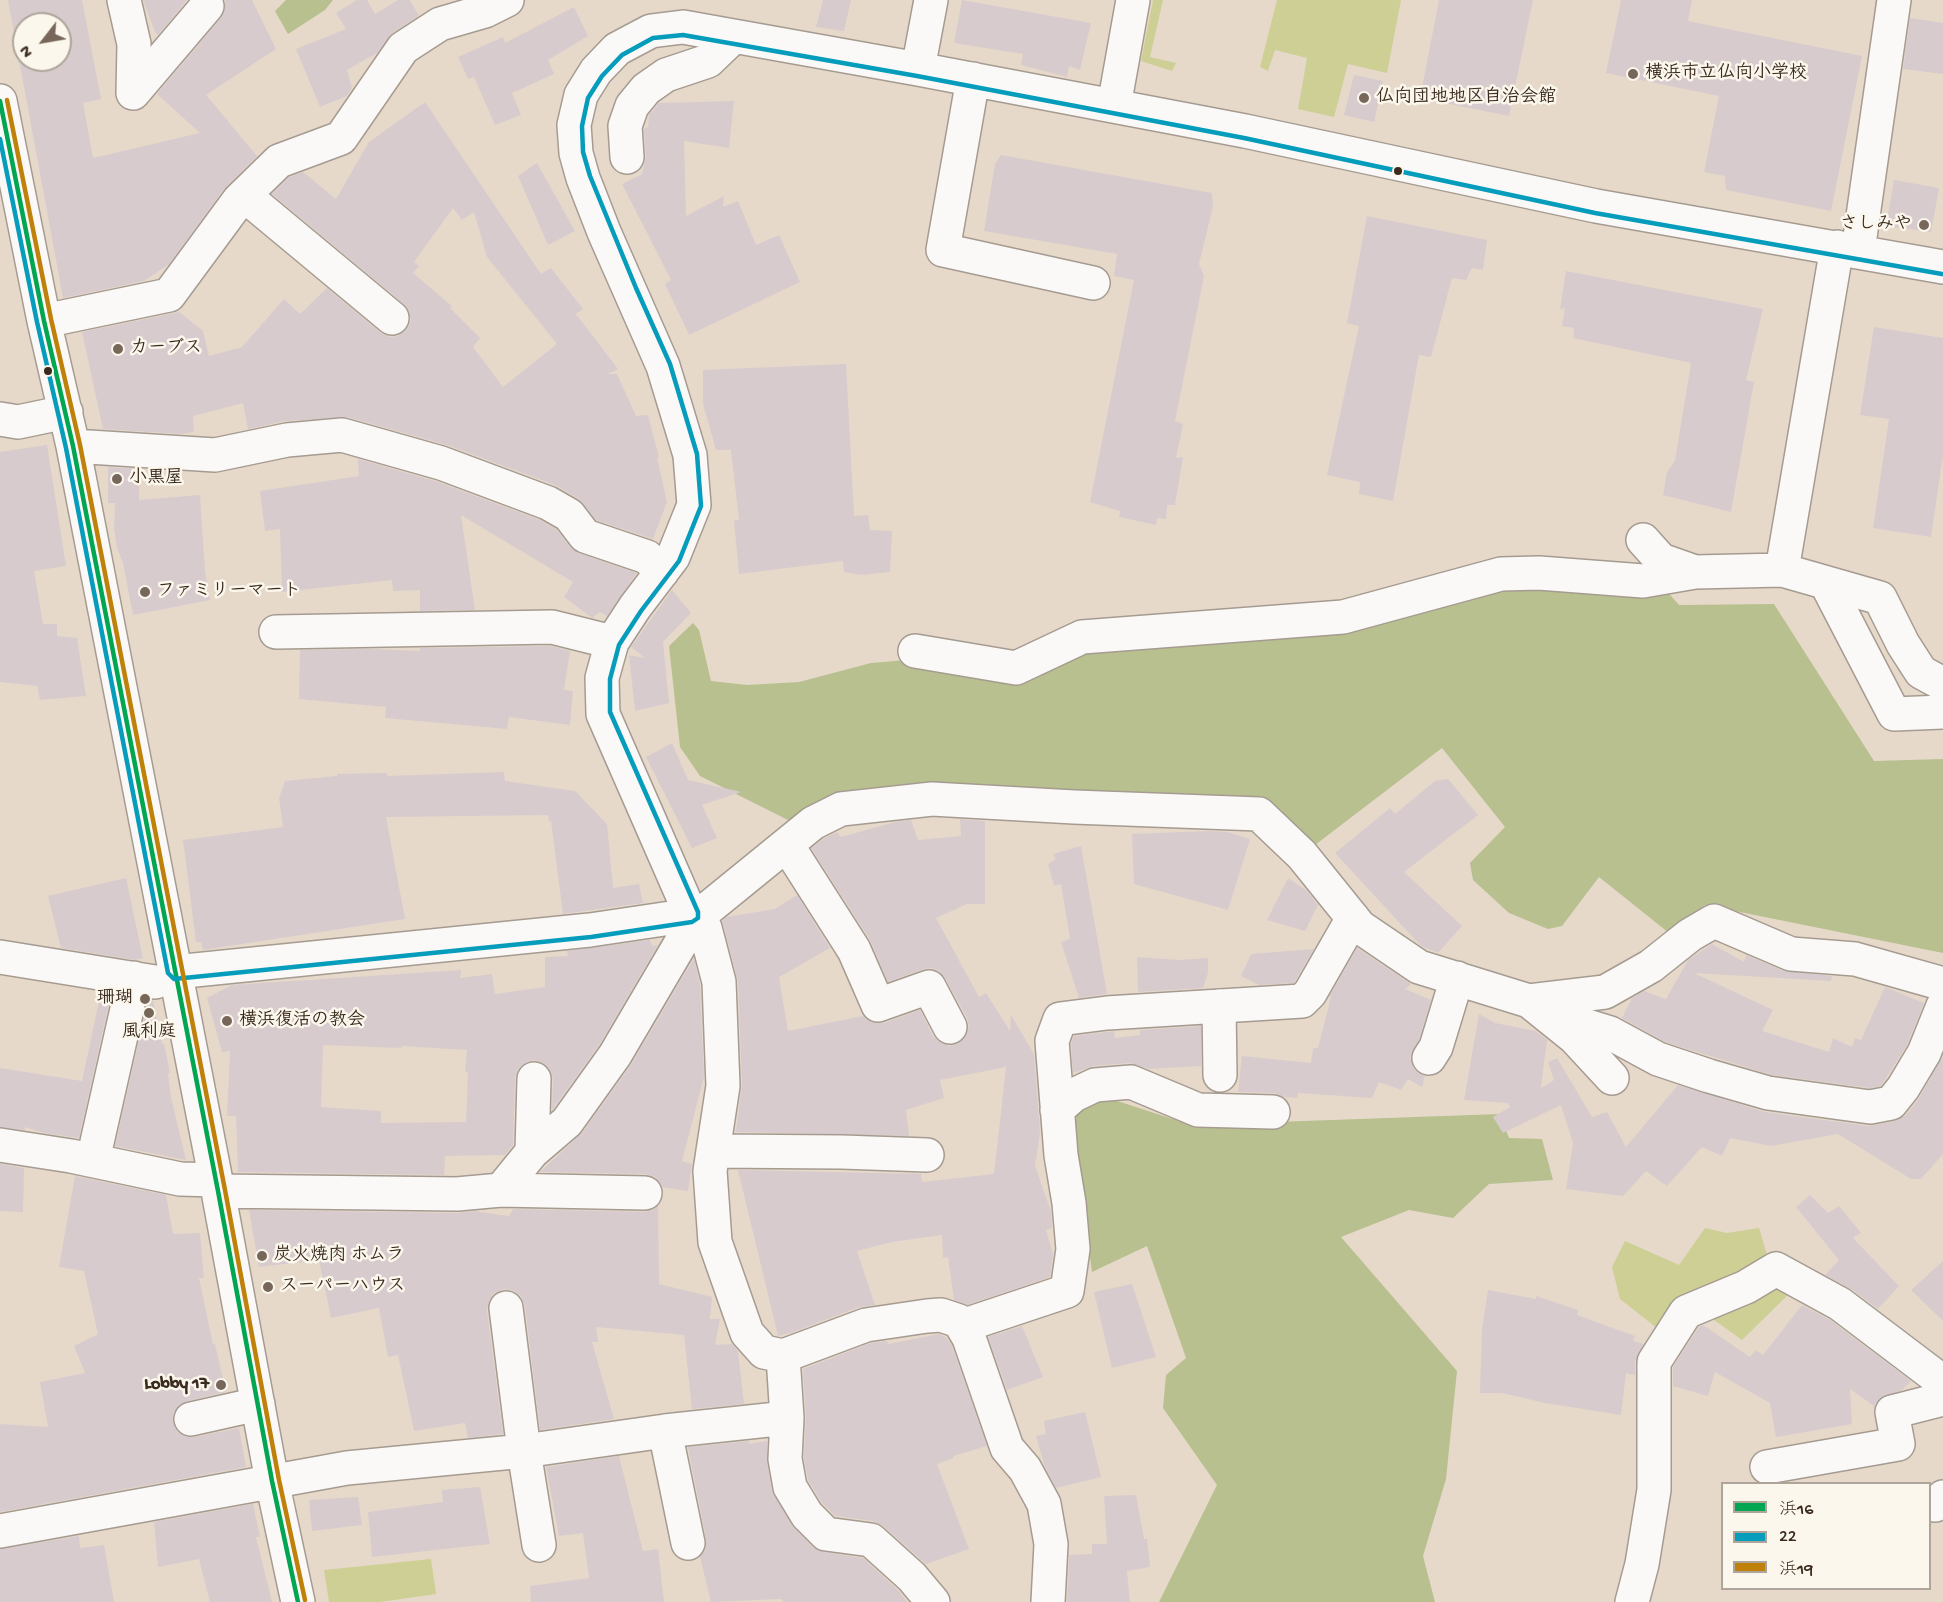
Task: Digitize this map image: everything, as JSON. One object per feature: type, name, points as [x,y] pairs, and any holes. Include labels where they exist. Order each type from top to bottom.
[{"type":"street","points":[[124,0],[134,44],[133,93],[207,6]]},
{"type":"street","points":[[44,321],[169,296],[244,195],[279,161],[341,138],[403,48],[440,24],[485,11],[507,0]]},
{"type":"street","points":[[918,69],[931,0]]},
{"type":"street","points":[[1114,106],[1133,0]]},
{"type":"street","points":[[1782,570],[1847,249],[1894,0]]},
{"type":"street","points":[[1048,1602],[1050,1544],[1044,1504],[1025,1469],[1006,1448],[969,1338],[959,1321],[941,1315],[866,1325],[783,1356],[764,1352],[747,1333],[715,1242],[710,1171],[723,1086],[718,982],[705,928],[693,917],[603,714],[602,678],[612,642],[673,557],[694,505],[690,455],[663,366],[629,291],[583,178],[576,153],[574,125],[581,95],[596,71],[617,48],[651,31],[683,27],[1245,131],[1596,206],[1943,267]]},
{"type":"street","points":[[627,157],[625,126],[632,106],[646,88],[666,75],[708,61],[734,36]]},
{"type":"street","points":[[973,79],[943,250],[1093,283]]},
{"type":"street","points":[[0,101],[8,185],[44,321],[73,446],[217,1185],[272,1481],[298,1602]]},
{"type":"street","points":[[244,195],[392,318]]},
{"type":"street","points":[[6,416],[66,412]]},
{"type":"street","points":[[73,446],[215,455],[287,440],[342,435],[441,463],[548,503],[569,515],[585,536],[646,557],[662,572]]},
{"type":"street","points":[[1643,540],[1661,560],[1695,572]]},
{"type":"street","points":[[915,651],[1016,668],[1082,637],[1342,617],[1501,574],[1539,573],[1643,581],[1695,572],[1782,570],[1880,598],[1903,644],[1921,672],[1943,684]]},
{"type":"street","points":[[1826,583],[1894,714],[1943,712]]},
{"type":"street","points":[[276,632],[552,627],[612,642]]},
{"type":"street","points":[[501,1190],[532,1152],[567,1122],[615,1055],[693,917],[813,824],[841,808],[932,799],[1258,814],[1302,855],[1360,927],[1419,967],[1457,978],[1610,1033],[1658,1059],[1768,1093],[1870,1107],[1891,1103],[1924,1053],[1943,1006]]},
{"type":"street","points":[[787,845],[854,950],[878,1005],[929,987],[950,1028]]},
{"type":"street","points":[[0,957],[134,978],[176,979],[693,917]]},
{"type":"street","points":[[963,1326],[1067,1291],[1073,1249],[1057,1110],[1052,1041],[1060,1019],[1107,1013],[1302,1000],[1310,993],[1353,918]]},
{"type":"street","points":[[1535,1006],[1605,992],[1651,966],[1690,935],[1714,921],[1791,954],[1855,959],[1943,984]]},
{"type":"street","points":[[93,1161],[134,978]]},
{"type":"street","points":[[1429,1058],[1436,1047],[1457,978]]},
{"type":"street","points":[[1219,1006],[1220,1075]]},
{"type":"street","points":[[1535,1006],[1575,1038],[1612,1078]]},
{"type":"street","points":[[532,1152],[534,1078]]},
{"type":"street","points":[[1057,1110],[1074,1095],[1095,1085],[1131,1082],[1198,1110],[1273,1112]]},
{"type":"street","points":[[0,1145],[217,1185],[457,1194],[501,1190],[645,1193]]},
{"type":"street","points":[[713,1151],[927,1155]]},
{"type":"street","points":[[1632,1602],[1642,1564],[1654,1490],[1654,1362],[1686,1312],[1746,1287],[1776,1269],[1840,1304],[1943,1382]]},
{"type":"street","points":[[1815,1275],[1840,1304]]},
{"type":"street","points":[[506,1308],[524,1451],[539,1545]]},
{"type":"street","points":[[783,1356],[787,1418],[785,1460],[790,1487],[807,1515],[826,1534],[871,1540],[912,1577],[933,1602]]},
{"type":"street","points":[[1767,1467],[1898,1444],[1892,1412],[1943,1399]]},
{"type":"street","points":[[191,1419],[258,1404]]},
{"type":"street","points":[[0,1531],[347,1468],[524,1451],[665,1431],[787,1418]]},
{"type":"street","points":[[665,1431],[688,1543]]},
{"type":"green space","points":[[286,0],[333,0],[325,10],[288,34],[275,11]]},
{"type":"green space","points":[[1153,0],[1163,0],[1150,57],[1176,63],[1172,71],[1141,61]]},
{"type":"green space","points":[[1277,0],[1401,0],[1387,73],[1348,64],[1334,117],[1298,109],[1307,58],[1275,50],[1268,71],[1260,67]]},
{"type":"green space","points":[[1504,582],[1664,588],[1679,605],[1774,604],[1874,761],[1943,759],[1943,953],[1705,905],[1669,933],[1599,877],[1562,926],[1548,929],[1509,913],[1473,880],[1470,863],[1505,827],[1442,748],[1315,845],[1262,798],[928,787],[792,822],[700,776],[680,747],[669,646],[693,623],[699,630],[711,681],[747,685],[799,682],[871,663],[1084,645]]},
{"type":"green space","points":[[1099,1095],[1191,1125],[1500,1114],[1509,1138],[1542,1139],[1553,1180],[1489,1184],[1453,1218],[1409,1210],[1341,1237],[1457,1371],[1446,1479],[1423,1556],[1435,1602],[1159,1602],[1217,1485],[1163,1408],[1166,1375],[1186,1358],[1147,1246],[1092,1272],[1071,1113]]},
{"type":"green space","points":[[1705,1228],[1727,1233],[1759,1228],[1770,1265],[1793,1290],[1742,1340],[1689,1302],[1662,1332],[1620,1299],[1612,1267],[1625,1241],[1679,1265]]},
{"type":"green space","points":[[431,1559],[436,1594],[380,1602],[329,1602],[324,1570]]},
{"type":"building","points":[[8,0],[82,0],[101,99],[83,103],[93,158],[200,133],[157,94],[221,18],[225,10],[225,0],[252,0],[276,49],[206,95],[257,156],[224,189],[169,264],[144,281],[63,298],[21,72],[72,72],[72,12],[12,12],[12,22]]},
{"type":"building","points":[[143,0],[187,0],[158,35]]},
{"type":"building","points":[[357,0],[367,0],[375,14],[398,0],[410,0],[419,16],[392,33],[377,53],[347,70],[352,88],[347,96],[320,107],[296,49],[346,29],[336,13]]},
{"type":"building","points":[[823,0],[851,0],[844,31],[816,27]]},
{"type":"building","points":[[962,0],[1091,23],[1080,70],[1069,66],[1067,77],[1021,65],[1023,54],[954,43]]},
{"type":"building","points":[[1439,0],[1533,0],[1509,116],[1420,98]]},
{"type":"building","points":[[1621,0],[1692,0],[1688,21],[1862,56],[1831,211],[1726,190],[1725,176],[1704,172],[1719,96],[1606,73]]},
{"type":"building","points":[[574,7],[588,36],[548,60],[554,74],[512,93],[521,115],[495,125],[474,77],[468,79],[458,57],[503,37],[505,43]]},
{"type":"building","points":[[1910,18],[1943,23],[1943,74],[1903,69]]},
{"type":"building","name":"仏向団地地区自治会館","points":[[1354,75],[1383,81],[1374,122],[1344,115]]},
{"type":"building","points":[[734,101],[729,148],[684,141],[686,216],[724,196],[723,207],[738,201],[756,245],[779,235],[800,282],[689,335],[665,284],[671,280],[622,184],[642,174],[646,156],[644,129],[648,127],[649,115],[659,103]]},
{"type":"building","points":[[425,102],[541,274],[551,268],[583,309],[576,314],[618,369],[607,374],[617,374],[636,416],[648,415],[667,502],[653,539],[596,520],[579,499],[555,485],[447,445],[347,417],[285,421],[248,429],[243,403],[193,416],[194,432],[180,434],[103,429],[82,332],[179,312],[203,331],[209,356],[242,347],[284,299],[300,314],[327,288],[381,333],[389,337],[398,336],[406,330],[411,321],[409,311],[404,304],[272,194],[289,177],[303,172],[336,199],[369,142]],"holes":[[[453,208],[462,220],[474,212],[487,257],[557,344],[503,387],[473,347],[480,338],[450,308],[452,306],[413,273],[419,266],[414,262]]]},
{"type":"building","points":[[1001,155],[1212,193],[1213,206],[1199,264],[1204,276],[1175,421],[1183,424],[1176,458],[1183,457],[1175,505],[1167,505],[1166,519],[1157,518],[1156,525],[1119,517],[1120,511],[1090,502],[1134,280],[1114,276],[1117,254],[984,231],[995,164]]},
{"type":"building","points":[[537,163],[575,231],[548,245],[518,176]]},
{"type":"building","points":[[1894,180],[1939,188],[1931,232],[1886,226]]},
{"type":"building","points":[[1367,216],[1487,240],[1483,270],[1472,268],[1466,280],[1452,278],[1431,357],[1419,355],[1393,501],[1359,494],[1360,482],[1327,475],[1359,326],[1347,323]]},
{"type":"building","points":[[1566,271],[1763,309],[1746,380],[1754,382],[1731,512],[1663,495],[1667,472],[1675,461],[1691,363],[1573,338],[1574,328],[1562,326],[1565,308],[1560,309]]},
{"type":"building","points":[[1874,327],[1943,338],[1943,455],[1931,537],[1873,528],[1889,419],[1860,415]]},
{"type":"building","points":[[846,364],[854,516],[868,515],[870,530],[892,531],[890,572],[861,575],[844,572],[843,561],[739,574],[734,520],[739,520],[731,450],[716,450],[703,404],[703,370]]},
{"type":"building","points":[[47,445],[66,566],[34,571],[43,624],[57,624],[57,636],[77,638],[86,696],[40,700],[37,686],[0,682],[0,452]]},
{"type":"building","points":[[358,459],[435,481],[540,520],[556,529],[570,547],[578,553],[637,573],[607,616],[600,612],[592,618],[564,597],[573,582],[461,515],[475,610],[420,611],[420,590],[393,591],[392,580],[282,592],[280,529],[265,531],[260,491],[359,476]]},
{"type":"building","points":[[108,467],[139,469],[139,500],[200,495],[205,571],[210,600],[133,615],[123,563],[117,548],[114,529],[115,503],[108,503]]},
{"type":"building","points":[[672,590],[691,613],[663,642],[669,703],[635,711],[629,655],[645,658],[631,647]]},
{"type":"building","points":[[550,646],[570,651],[564,690],[573,691],[570,725],[509,717],[507,729],[385,718],[386,707],[299,699],[300,650],[420,651],[420,648]]},
{"type":"building","points":[[672,743],[688,780],[741,792],[702,805],[717,838],[692,848],[646,757]]},
{"type":"building","points":[[504,772],[505,781],[575,791],[607,824],[613,888],[639,884],[643,903],[563,914],[551,821],[549,822],[548,815],[386,817],[405,919],[203,950],[201,942],[196,942],[183,840],[283,827],[279,798],[285,781],[337,776],[337,774],[387,773],[387,776]]},
{"type":"building","points":[[1448,779],[1478,815],[1404,872],[1462,926],[1438,953],[1421,946],[1335,853],[1390,808],[1395,814],[1435,781]]},
{"type":"building","points":[[960,819],[985,821],[985,904],[967,904],[936,918],[979,997],[986,993],[1010,1031],[1011,1015],[1034,1054],[1040,1133],[1035,1166],[1051,1211],[1052,1228],[1046,1230],[1053,1254],[1050,1277],[967,1305],[954,1300],[948,1257],[943,1258],[942,1235],[892,1242],[857,1251],[875,1305],[859,1307],[778,1336],[738,1170],[921,1174],[922,1182],[994,1174],[1006,1067],[940,1080],[944,1098],[906,1110],[909,1136],[736,1132],[742,1085],[738,981],[722,921],[727,917],[775,909],[797,895],[830,948],[779,977],[788,1031],[863,1016],[874,1023],[884,1023],[920,1010],[933,1036],[949,1046],[958,1044],[965,1037],[969,1027],[967,1018],[945,978],[939,971],[931,968],[888,982],[870,940],[811,848],[837,832],[841,837],[895,822],[911,820],[918,840],[961,836]]},
{"type":"building","points":[[1227,832],[1250,839],[1228,910],[1134,884],[1132,834]]},
{"type":"building","points":[[1081,846],[1107,994],[1079,998],[1061,942],[1070,939],[1061,884],[1054,886],[1048,864],[1056,859],[1053,854]]},
{"type":"building","points":[[126,878],[143,958],[135,960],[61,948],[48,896]]},
{"type":"building","points":[[1288,878],[1306,890],[1318,905],[1305,931],[1267,920]]},
{"type":"building","points":[[650,940],[652,946],[658,945],[599,1045],[552,1110],[553,1080],[550,1070],[543,1063],[535,1060],[526,1062],[518,1069],[515,1078],[513,1145],[505,1155],[445,1156],[444,1175],[238,1172],[236,1116],[227,1116],[230,1051],[222,1052],[207,998],[232,985],[461,970],[460,978],[492,974],[495,994],[545,987],[545,957],[568,956],[567,951]],"holes":[[[323,1045],[402,1048],[402,1046],[467,1050],[466,1122],[381,1123],[381,1111],[321,1107]]]},
{"type":"building","points":[[1712,944],[1744,962],[1746,955],[1784,971],[1832,976],[1831,981],[1694,973],[1773,1010],[1762,1031],[1829,1052],[1833,1038],[1852,1047],[1855,1038],[1861,1040],[1885,987],[1924,1003],[1907,1045],[1881,1086],[1870,1088],[1772,1075],[1665,1042],[1622,1018],[1632,998],[1644,991],[1666,999],[1688,960]]},
{"type":"building","points":[[1357,948],[1411,984],[1405,989],[1431,1000],[1419,1039],[1410,1057],[1413,1067],[1425,1076],[1422,1087],[1408,1079],[1401,1090],[1379,1082],[1372,1098],[1298,1093],[1297,1098],[1274,1093],[1238,1092],[1242,1056],[1311,1063],[1313,1048],[1318,1048],[1331,997],[1329,997]]},
{"type":"building","points":[[1314,949],[1294,983],[1259,985],[1241,976],[1251,954]]},
{"type":"building","points":[[1137,957],[1180,960],[1208,958],[1208,973],[1203,988],[1138,992]]},
{"type":"building","points":[[694,958],[700,985],[704,1077],[682,1161],[692,1164],[688,1191],[662,1187],[655,1177],[645,1174],[540,1172],[582,1133],[631,1065]]},
{"type":"building","points":[[101,992],[111,994],[79,1138],[44,1133],[25,1127],[25,1130],[0,1127],[0,1068],[82,1081]]},
{"type":"building","points":[[148,1000],[153,1000],[162,1044],[164,1044],[170,1073],[168,1074],[171,1097],[186,1160],[115,1146]]},
{"type":"building","points":[[1479,1014],[1495,1023],[1536,1031],[1547,1040],[1541,1088],[1554,1080],[1548,1062],[1557,1058],[1592,1117],[1607,1112],[1626,1147],[1678,1085],[1765,1112],[1868,1126],[1895,1121],[1906,1115],[1918,1100],[1943,1056],[1943,1154],[1921,1179],[1911,1179],[1838,1134],[1771,1146],[1730,1138],[1722,1156],[1702,1147],[1667,1186],[1646,1171],[1623,1196],[1566,1189],[1573,1143],[1561,1105],[1503,1133],[1493,1117],[1510,1107],[1508,1103],[1464,1100]]},
{"type":"building","points":[[1201,1026],[1201,1066],[1149,1069],[1129,1063],[1093,1066],[1073,1073],[1071,1044],[1074,1036],[1114,1031],[1115,1038],[1140,1035],[1140,1030]]},
{"type":"building","points":[[0,1164],[24,1168],[23,1212],[0,1211]]},
{"type":"building","points":[[75,1176],[166,1195],[173,1234],[200,1233],[204,1278],[199,1278],[226,1392],[179,1405],[173,1413],[173,1423],[178,1432],[186,1437],[239,1428],[246,1467],[0,1512],[0,1424],[48,1427],[40,1382],[85,1373],[74,1346],[98,1334],[84,1271],[59,1267]]},
{"type":"building","points":[[1810,1195],[1828,1213],[1839,1206],[1861,1233],[1853,1238],[1899,1286],[1878,1309],[1851,1289],[1825,1275],[1839,1260],[1796,1207]]},
{"type":"building","points":[[658,1205],[659,1284],[712,1297],[710,1319],[720,1319],[715,1345],[732,1344],[738,1351],[744,1404],[692,1409],[684,1335],[596,1327],[598,1342],[592,1342],[614,1419],[540,1430],[525,1306],[521,1296],[514,1291],[504,1289],[494,1293],[489,1300],[487,1310],[503,1434],[468,1438],[465,1423],[414,1431],[398,1355],[388,1357],[379,1308],[331,1318],[319,1260],[259,1267],[249,1210],[457,1213],[474,1211],[509,1216],[513,1209],[645,1212],[653,1210]]},
{"type":"building","points":[[1943,1261],[1943,1321],[1911,1290]]},
{"type":"building","points":[[1132,1284],[1156,1357],[1112,1368],[1094,1292]]},
{"type":"building","points":[[1488,1290],[1536,1299],[1536,1296],[1578,1310],[1577,1315],[1635,1336],[1633,1341],[1644,1344],[1635,1361],[1635,1375],[1626,1373],[1621,1415],[1545,1403],[1502,1393],[1480,1393],[1482,1330]]},
{"type":"building","points":[[1802,1305],[1830,1320],[1911,1381],[1902,1390],[1880,1398],[1874,1406],[1850,1389],[1852,1424],[1776,1437],[1770,1403],[1715,1372],[1708,1396],[1673,1386],[1673,1367],[1699,1327],[1703,1325],[1750,1357],[1756,1350],[1763,1355]]},
{"type":"building","points":[[1022,1326],[1043,1377],[1007,1390],[988,1337]]},
{"type":"building","points":[[939,1334],[946,1337],[952,1346],[987,1446],[953,1456],[954,1458],[937,1464],[969,1549],[926,1564],[883,1526],[873,1521],[835,1516],[822,1503],[808,1480],[804,1458],[806,1417],[803,1369],[871,1343],[887,1341],[888,1344]]},
{"type":"building","points":[[1085,1412],[1101,1477],[1056,1488],[1045,1467],[1036,1436],[1046,1434],[1044,1421]]},
{"type":"building","points":[[749,1441],[749,1444],[767,1441],[767,1462],[772,1491],[794,1528],[813,1547],[823,1552],[863,1558],[898,1590],[907,1602],[784,1602],[781,1599],[711,1602],[700,1557],[706,1549],[706,1539],[688,1447]]},
{"type":"building","points":[[619,1456],[643,1551],[658,1549],[664,1602],[531,1602],[530,1586],[589,1578],[583,1533],[559,1536],[546,1467]]},
{"type":"building","points":[[480,1487],[490,1544],[372,1557],[368,1512],[443,1502],[442,1490]]},
{"type":"building","points":[[1136,1495],[1144,1539],[1147,1539],[1150,1567],[1127,1571],[1130,1602],[1067,1602],[1069,1555],[1092,1554],[1092,1544],[1107,1544],[1104,1496]]},
{"type":"building","points":[[358,1497],[362,1525],[312,1531],[309,1500]]},
{"type":"building","points":[[253,1504],[260,1537],[256,1537],[272,1602],[210,1602],[199,1559],[158,1567],[154,1522]]},
{"type":"building","points":[[79,1536],[80,1548],[104,1545],[114,1602],[0,1602],[0,1549]]},
{"type":"transit line","name":"22","points":[[0,139],[37,322],[66,448],[168,973],[174,979],[591,937],[692,922],[698,918],[698,912],[610,712],[610,679],[619,645],[641,611],[679,561],[701,506],[697,454],[670,364],[590,176],[583,152],[582,126],[588,98],[602,76],[622,55],[653,38],[683,35],[917,76],[1244,138],[1595,213],[1942,274]]},
{"type":"transit line","name":"浜19","points":[[7,100],[51,319],[80,445],[279,1480],[305,1600]]},
{"type":"transit line","name":"浜16","points":[[0,101],[44,321],[73,446],[272,1481],[298,1602]]},
{"type":"place","name":"横浜市立仏向小学校","points":[[1633,74]]},
{"type":"place","name":"仏向団地地区自治会館","points":[[1364,98]]},
{"type":"place","name":"さしみや","points":[[1924,225]]},
{"type":"place","name":"カーブス","points":[[118,349]]},
{"type":"place","name":"小黒屋","points":[[117,479]]},
{"type":"place","name":"ファミリーマート","points":[[145,592]]},
{"type":"place","name":"珊瑚","points":[[145,999]]},
{"type":"place","name":"風利庭","points":[[149,1013]]},
{"type":"place","name":"横浜復活の教会","points":[[227,1021]]},
{"type":"place","name":"炭火焼肉 ホムラ","points":[[262,1256]]},
{"type":"place","name":"スーパーハウス","points":[[268,1287]]},
{"type":"place","name":"Lobby 17","points":[[221,1385]]}]
